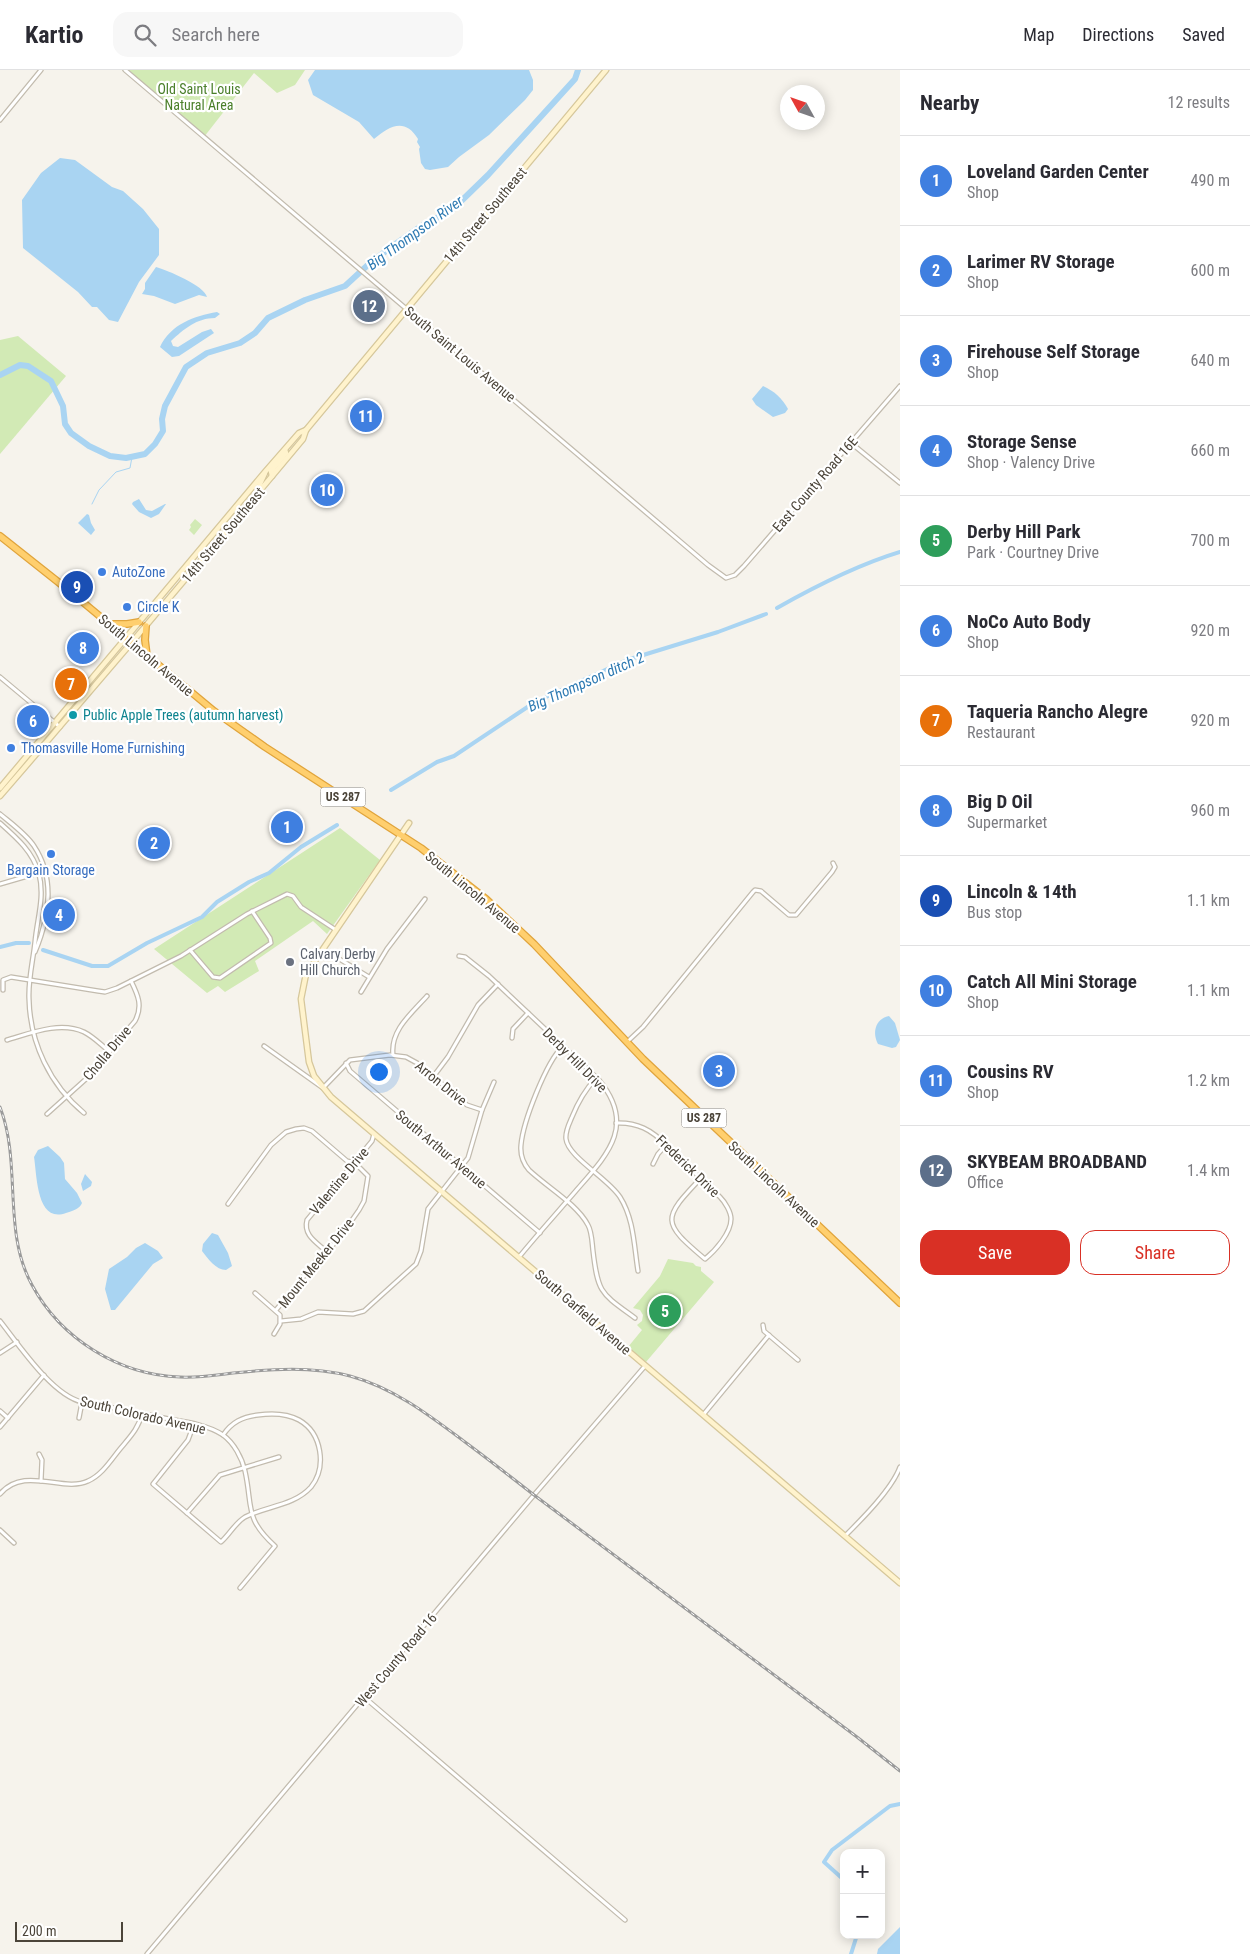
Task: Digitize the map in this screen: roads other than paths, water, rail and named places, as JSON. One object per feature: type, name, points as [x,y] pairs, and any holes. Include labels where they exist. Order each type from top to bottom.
[{"type":"highway","name":"South Lincoln Avenue","points":[[0,536],[232,724],[441,863],[513,924],[626,1042],[900,1303]]},
{"type":"highway","points":[[110,624],[139,622]]},
{"type":"highway","points":[[146,626],[144,640],[147,656]]},
{"type":"main road","name":"14th Street Southeast","points":[[0,796],[272,476],[303,438],[306,430],[606,70]]},
{"type":"main road","name":"14th Street Southeast","points":[[0,788],[264,472],[299,434],[306,430]]},
{"type":"main road","points":[[272,476],[271,471],[286,453],[285,450]]},
{"type":"main road","points":[[240,514],[243,507],[261,485],[264,472]]},
{"type":"main road","points":[[323,1088],[314,1076],[309,1062],[301,999],[306,974],[409,823]]},
{"type":"main road","name":"South Garfield Avenue","points":[[323,1088],[374,1134],[900,1583]]},
{"type":"street","points":[[0,120],[42,70]]},
{"type":"street","name":"South Saint Louis Avenue","points":[[126,70],[714,570],[726,578]]},
{"type":"street","name":"East County Road 16E","points":[[726,578],[735,575],[744,566],[900,386]]},
{"type":"street","points":[[851,443],[900,483]]},
{"type":"street","points":[[0,677],[60,727]]},
{"type":"street","points":[[0,814],[22,832],[34,846],[46,871],[48,904],[46,920],[34,955]]},
{"type":"street","points":[[0,824],[27,849],[38,872],[42,893],[30,979],[29,1004],[34,1033],[48,1070],[67,1096],[84,1113]]},
{"type":"street","points":[[626,1042],[643,1027],[755,890],[761,891],[788,914],[796,915],[832,872],[835,867],[833,863]]},
{"type":"street","points":[[0,884],[38,872]]},
{"type":"street","points":[[3,990],[2,983],[4,978],[11,977],[98,992],[111,990],[190,950],[252,911],[289,894],[293,896],[301,907],[336,930]]},
{"type":"street","points":[[361,992],[387,949],[426,899]]},
{"type":"street","points":[[190,950],[213,977],[220,978],[271,943],[270,938],[252,911]]},
{"type":"street","points":[[322,949],[369,976]]},
{"type":"street","name":"Derby Hill Drive","points":[[459,956],[465,957],[498,984],[596,1078],[612,1100],[615,1110],[616,1123],[610,1148],[519,1257]]},
{"type":"street","name":"Cholla Drive","points":[[47,1114],[86,1079],[135,1020],[139,1012],[139,999],[131,981]]},
{"type":"street","points":[[433,1077],[448,1057],[478,1005],[498,984]]},
{"type":"street","points":[[393,1055],[393,1041],[397,1031],[427,996]]},
{"type":"street","points":[[512,1038],[514,1029],[528,1013]]},
{"type":"street","points":[[7,1040],[54,1028],[73,1028],[88,1034],[109,1051]]},
{"type":"street","name":"South Garfield Avenue","points":[[264,1046],[323,1088]]},
{"type":"street","points":[[562,1046],[555,1054],[532,1105],[521,1146],[523,1161],[529,1170],[581,1215],[590,1228],[599,1286],[610,1299],[636,1318]]},
{"type":"street","name":"Arron Drive","points":[[346,1063],[356,1058],[393,1055],[406,1057],[466,1105],[482,1110]]},
{"type":"street","points":[[323,1088],[346,1063]]},
{"type":"street","name":"South Arthur Avenue","points":[[346,1063],[350,1071],[540,1233]]},
{"type":"street","points":[[596,1078],[579,1102],[566,1133],[566,1141],[570,1150],[617,1192],[628,1212],[632,1225],[638,1271]]},
{"type":"street","points":[[281,1321],[300,1320],[318,1312],[354,1314],[368,1308],[416,1264],[428,1208],[470,1155],[482,1110],[494,1082]]},
{"type":"street","name":"Frederick Drive","points":[[616,1123],[630,1123],[641,1126],[654,1134],[666,1145],[701,1178],[723,1199],[731,1219],[723,1238],[705,1259],[678,1236],[672,1219],[674,1209],[678,1203],[701,1178]]},
{"type":"street","name":"Mount Meeker Drive","points":[[228,1204],[271,1145],[286,1132],[304,1128],[312,1131],[347,1161],[355,1163],[368,1176],[364,1201],[338,1240],[316,1260],[276,1310],[280,1315],[281,1321],[274,1334]]},
{"type":"street","name":"Valentine Drive","points":[[326,1251],[308,1235],[306,1223],[372,1141],[374,1134]]},
{"type":"street","points":[[654,1164],[655,1158],[666,1145]]},
{"type":"street","points":[[255,1293],[276,1310]]},
{"type":"street","name":"South Colorado Avenue","points":[[0,1321],[44,1375],[59,1390],[72,1398],[82,1402],[194,1424],[223,1435],[237,1450],[244,1467],[251,1515],[264,1535],[276,1546],[240,1588]]},
{"type":"street","points":[[763,1325],[764,1331],[798,1360]]},
{"type":"street","points":[[703,1415],[769,1335]]},
{"type":"street","points":[[0,1354],[17,1342]]},
{"type":"street","name":"West County Road 16","points":[[148,1954],[645,1366]]},
{"type":"street","points":[[0,1427],[44,1375]]},
{"type":"street","points":[[80,1418],[82,1402]]},
{"type":"street","points":[[0,1411],[8,1418]]},
{"type":"street","points":[[0,1494],[5,1488],[15,1482],[27,1480],[80,1483],[95,1477],[136,1430],[142,1413]]},
{"type":"street","points":[[194,1424],[188,1440],[153,1483],[155,1487],[221,1542],[238,1522],[251,1515],[294,1500],[307,1491],[314,1483],[320,1468],[319,1447],[313,1434],[305,1424],[292,1417],[277,1414],[241,1418],[233,1423],[223,1435]]},
{"type":"street","points":[[39,1454],[42,1460],[41,1481]]},
{"type":"street","points":[[187,1513],[220,1475],[279,1457]]},
{"type":"street","points":[[845,1536],[896,1478],[900,1468]]},
{"type":"street","points":[[0,1530],[14,1543]]},
{"type":"street","points":[[364,1697],[625,1920]]},
{"type":"water","points":[[315,70],[529,70],[533,80],[533,90],[489,135],[448,167],[430,170],[425,169],[421,163],[418,139],[408,128],[402,126],[391,127],[374,139],[359,122],[313,95],[308,80]]},
{"type":"water","points":[[60,158],[75,160],[112,187],[123,191],[143,209],[159,229],[159,255],[139,282],[118,322],[109,320],[97,307],[92,307],[78,292],[23,248],[22,200],[41,173]]},
{"type":"water","points":[[156,267],[193,283],[207,297],[199,295],[175,304],[154,296],[142,294],[145,289],[145,283]]},
{"type":"water","points":[[217,312],[220,314],[215,318],[208,318],[197,322],[186,328],[171,341],[173,346],[178,347],[202,332],[211,329],[214,333],[179,356],[172,357],[160,347],[170,332],[184,322]]},
{"type":"water","points":[[763,386],[783,401],[788,409],[785,413],[773,417],[756,405],[752,399]]},
{"type":"water","points":[[139,499],[146,510],[152,511],[166,504],[159,514],[151,518],[139,512],[132,504]]},
{"type":"water","points":[[87,514],[95,530],[91,535],[78,523]]},
{"type":"water","points":[[889,1016],[895,1023],[900,1040],[896,1047],[892,1048],[878,1044],[875,1035],[878,1023]]},
{"type":"water","points":[[48,1146],[64,1163],[65,1179],[77,1193],[82,1203],[73,1211],[56,1214],[49,1211],[43,1205],[34,1157],[38,1150]]},
{"type":"water","points":[[85,1174],[92,1182],[91,1186],[83,1191],[81,1184]]},
{"type":"water","points":[[212,1233],[218,1235],[228,1253],[232,1266],[226,1270],[216,1266],[202,1251],[203,1244]]},
{"type":"water","points":[[145,1243],[158,1251],[163,1258],[153,1264],[115,1310],[111,1310],[105,1289],[109,1269]]},
{"type":"water","points":[[900,1927],[900,1954],[877,1954],[878,1949]]},
{"type":"waterway","name":"Big Thompson River","points":[[0,375],[20,365],[28,366],[51,381],[63,406],[65,424],[71,433],[89,446],[110,456],[126,458],[145,454],[155,444],[163,431],[162,419],[165,406],[186,367],[207,353],[240,343],[255,333],[268,318],[305,300],[345,286],[370,263],[394,245],[420,227],[453,209],[488,175],[575,79],[578,70]]},
{"type":"waterway","points":[[92,504],[99,490],[116,472],[130,468],[132,457]]},
{"type":"waterway","name":"Big Thompson ditch 2","points":[[777,608],[837,577],[868,563],[900,552]]},
{"type":"waterway","name":"Big Thompson ditch 2","points":[[391,790],[437,762],[454,756],[535,702],[627,660],[718,632],[766,614]]},
{"type":"waterway","name":"Big Thompson ditch 2","points":[[43,950],[92,966],[108,966],[147,943],[202,917],[217,902],[249,882],[269,873],[301,847],[337,825]]},
{"type":"waterway","name":"Big Thompson ditch 2","points":[[0,947],[16,943],[29,943]]},
{"type":"waterway","points":[[840,1876],[824,1862],[832,1850],[890,1806],[900,1804]]},
{"type":"waterway","points":[[851,1954],[856,1939]]},
{"type":"railway","points":[[0,1107],[10,1151],[14,1220],[23,1264],[32,1285],[44,1304],[75,1337],[114,1361],[157,1375],[193,1377],[277,1370],[321,1371],[366,1381],[396,1395],[424,1412],[491,1461],[900,1771]]},
{"type":"place","name":"SKYBEAM BROADBAND","points":[[369,306]]},
{"type":"place","name":"Cousins RV","points":[[366,416]]},
{"type":"place","name":"Catch All Mini Storage","points":[[327,490]]},
{"type":"place","name":"AutoZone","points":[[102,572]]},
{"type":"place","name":"Lincoln & 14th","points":[[77,587]]},
{"type":"place","name":"Circle K","points":[[127,607]]},
{"type":"place","name":"Big D Oil","points":[[83,648]]},
{"type":"place","name":"Taqueria Rancho Alegre","points":[[71,684]]},
{"type":"place","name":"Public Apple Trees (autumn harvest)","points":[[73,715]]},
{"type":"place","name":"NoCo Auto Body","points":[[33,721]]},
{"type":"place","name":"Thomasville Home Furnishing","points":[[11,748]]},
{"type":"place","name":"Loveland Garden Center","points":[[287,827]]},
{"type":"place","name":"Larimer RV Storage","points":[[154,843]]},
{"type":"place","name":"Bargain Storage","points":[[51,854]]},
{"type":"place","name":"Storage Sense","points":[[59,915]]},
{"type":"place","name":"Calvary Derby Hill Church","points":[[290,962]]},
{"type":"place","name":"Firehouse Self Storage","points":[[719,1071]]},
{"type":"place","name":"Derby Hill Park","points":[[665,1311]]},
{"type":"park label","name":"Old Saint Louis Natural Area","points":[[199,98]]}]
